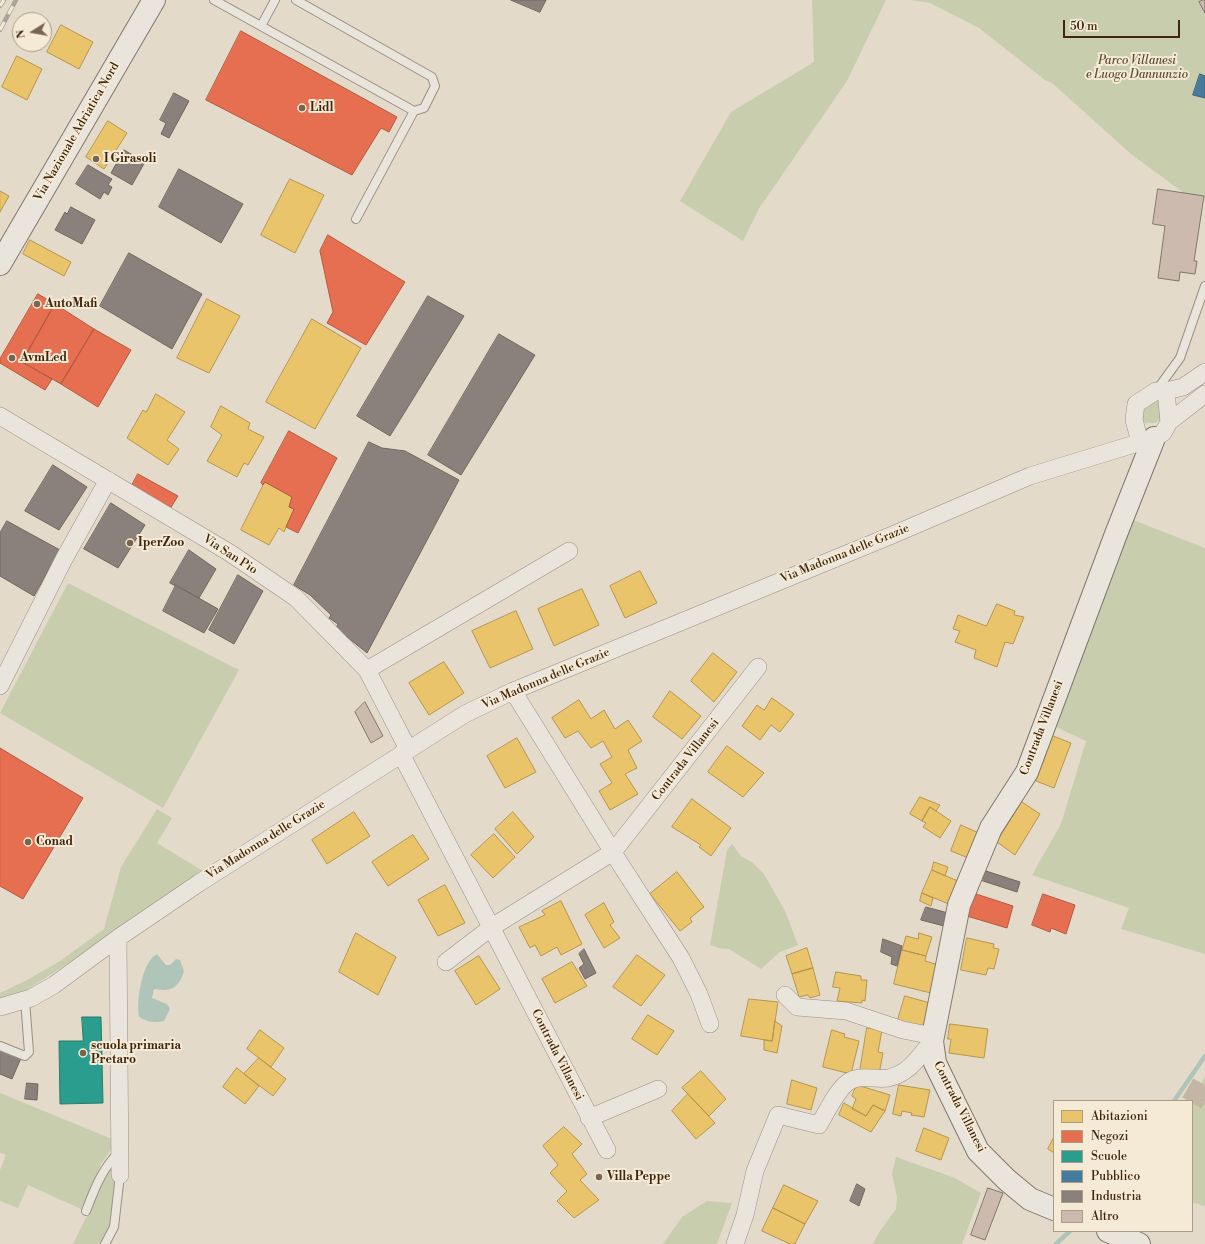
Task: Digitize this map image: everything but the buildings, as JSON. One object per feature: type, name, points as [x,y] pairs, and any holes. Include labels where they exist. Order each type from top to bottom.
[{"type":"street","name":"Via Nazionale Adriatica Nord","points":[[0,264],[154,0]]},
{"type":"street","points":[[1205,372],[1183,387],[1161,391],[1136,404],[1134,420],[1147,440],[1163,434],[1169,422],[1205,394]]},
{"type":"street","points":[[1161,391],[1169,422]]},
{"type":"street","name":"Via San Pio","points":[[0,416],[230,553],[296,598],[367,670],[404,752]]},
{"type":"street","name":"Via Madonna delle Grazie","points":[[0,1007],[25,1000],[54,985],[118,938],[199,882],[465,714],[514,690],[1030,476],[1147,440]]},
{"type":"street","name":"Contrada Villanesi","points":[[1053,1209],[1030,1199],[1007,1180],[978,1151],[935,1063],[932,1038],[959,905],[991,828],[1027,772],[1116,534],[1147,440]]},
{"type":"street","points":[[0,686],[64,559],[108,480]]},
{"type":"street","points":[[367,670],[569,551]]},
{"type":"street","name":"Contrada Villanesi","points":[[446,962],[492,927],[613,852],[758,667]]},
{"type":"street","points":[[514,690],[613,852],[681,958],[699,994],[710,1024]]},
{"type":"street","name":"Contrada Villanesi","points":[[404,752],[607,1150]]},
{"type":"street","points":[[118,938],[120,1175]]},
{"type":"street","points":[[785,994],[796,1007],[846,1010],[903,1030],[932,1038]]},
{"type":"street","name":"Contrada Villanesi","points":[[734,1244],[745,1215],[755,1171],[778,1115],[819,1125],[841,1090],[849,1081],[861,1078],[888,1078],[909,1069],[932,1038]]},
{"type":"street","points":[[590,1118],[658,1089]]},
{"type":"street","points":[[1110,1232],[1139,1244]]},
{"type":"lane","points":[[214,0],[414,111]]},
{"type":"lane","points":[[261,26],[274,0]]},
{"type":"lane","points":[[296,0],[432,76],[435,86],[424,108],[414,111],[356,219]]},
{"type":"lane","points":[[1161,391],[1180,358],[1205,286]]},
{"type":"lane","points":[[0,1046],[25,1056],[29,1052],[25,1000]]},
{"type":"lane","points":[[86,1211],[100,1178],[111,1160],[120,1151]]},
{"type":"lane","points":[[105,1244],[114,1227],[120,1175]]},
{"type":"green space","points":[[812,0],[886,0],[847,81],[760,207],[743,241],[680,201],[731,112],[814,62]]},
{"type":"green space","name":"Parco Villanesi e Luogo Dannunzio","points":[[910,0],[1205,0],[1205,198],[1196,202],[1131,154],[1052,83],[1045,80],[979,28],[930,3]]},
{"type":"green space","points":[[1159,396],[1164,417],[1155,423],[1143,423],[1141,415],[1143,400]]},
{"type":"green space","points":[[1133,520],[1205,548],[1205,954],[1121,929],[1129,908],[1032,875],[1061,824],[1086,741],[1054,726]]},
{"type":"green space","points":[[68,583],[239,670],[163,808],[0,713]]},
{"type":"green space","points":[[157,809],[172,818],[157,843],[208,874],[20,994],[0,1000],[0,993],[29,979],[60,961],[104,929],[121,867]]},
{"type":"green space","points":[[732,844],[741,856],[753,863],[764,874],[785,911],[798,945],[780,952],[761,969],[729,949],[722,949],[710,945],[727,850]]},
{"type":"green space","points":[[1205,1077],[1205,1206],[1193,1202],[1193,1100],[1190,1100]]},
{"type":"green space","points":[[0,1093],[117,1141],[101,1164],[81,1209],[28,1185],[18,1208],[0,1201],[0,1170],[6,1155],[0,1153]]},
{"type":"green space","points":[[116,1157],[111,1227],[102,1244],[73,1244]]},
{"type":"green space","points":[[896,1157],[955,1178],[981,1193],[962,1244],[873,1244],[880,1231],[896,1209],[897,1197],[892,1174]]},
{"type":"green space","points":[[707,1201],[732,1203],[717,1244],[663,1244],[682,1217]]},
{"type":"shaded area","points":[[157,954],[166,965],[170,965],[176,959],[180,960],[184,971],[182,978],[175,987],[168,990],[154,989],[152,998],[167,1004],[170,1009],[164,1021],[154,1022],[139,1017],[138,1002],[141,982],[147,965]]},
{"type":"waterway","points":[[1175,1100],[1205,1056]]},
{"type":"waterway","points":[[1056,1244],[1069,1232]]},
{"type":"tunnel","points":[[1193,1101],[1205,1080]]},
{"type":"railway","points":[[0,6],[4,0]]},
{"type":"railway","points":[[0,30],[16,0]]},
{"type":"place","name":"Lidl","points":[[302,108]]},
{"type":"place","name":"I Girasoli","points":[[96,159]]},
{"type":"place","name":"AutoMafi","points":[[37,304]]},
{"type":"place","name":"AvmLed","points":[[12,358]]},
{"type":"place","name":"IperZoo","points":[[130,543]]},
{"type":"place","name":"Conad","points":[[28,842]]},
{"type":"place","name":"scuola primaria Pretaro","points":[[83,1053]]},
{"type":"place","name":"Villa Peppe","points":[[599,1177]]}]
